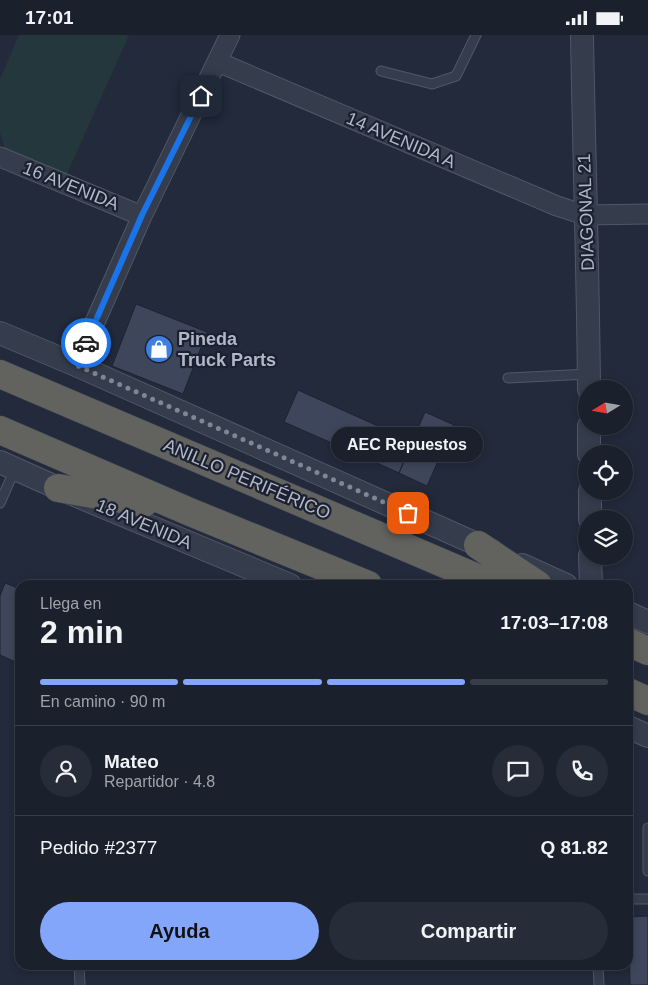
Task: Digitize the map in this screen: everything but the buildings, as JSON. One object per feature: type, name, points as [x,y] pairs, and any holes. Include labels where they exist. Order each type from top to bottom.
[{"type":"highway","name":"ANILLO PERIFÉRICO","points":[[0,374],[482,580]]},
{"type":"highway","points":[[0,430],[356,580]]},
{"type":"highway","points":[[58,488],[190,511]]},
{"type":"highway","points":[[478,545],[530,580]]},
{"type":"highway","points":[[633,644],[648,651]]},
{"type":"highway","points":[[633,695],[648,701]]},
{"type":"street","points":[[76,365],[142,215],[230,35]]},
{"type":"street","name":"DIAGONAL 21","points":[[582,35],[585,215],[588,250],[589,380]]},
{"type":"street","name":"14 AVENIDA A","points":[[218,62],[548,202],[585,215]]},
{"type":"street","name":"16 AVENIDA","points":[[0,157],[142,215]]},
{"type":"street","points":[[585,215],[648,214]]},
{"type":"street","points":[[0,333],[76,365],[555,580]]},
{"type":"street","name":"18 AVENIDA","points":[[8,465],[58,488],[278,580]]},
{"type":"street","points":[[590,565],[591,580]]},
{"type":"street","points":[[633,615],[648,622]]},
{"type":"lane","points":[[381,71],[432,84],[456,76],[476,35]]},
{"type":"lane","points":[[508,378],[578,381]]},
{"type":"lane","points":[[0,503],[8,465]]},
{"type":"lane","points":[[648,827],[648,871]]},
{"type":"lane","points":[[633,899],[648,899]]},
{"type":"lane","points":[[79,970],[80,985]]},
{"type":"lane","points":[[598,970],[599,985]]},
{"type":"green space","points":[[19,35],[129,35],[66,176],[5,148],[0,133],[0,79]]},
{"type":"way so far","points":[[86,343],[76,365],[408,513]]},
{"type":"place","name":"Pineda Truck Parts","points":[[159,349]]},
{"type":"place","name":"AEC Repuestos","points":[[408,513]]},
{"type":"route","points":[[86,343],[142,215],[201,96]]}]
